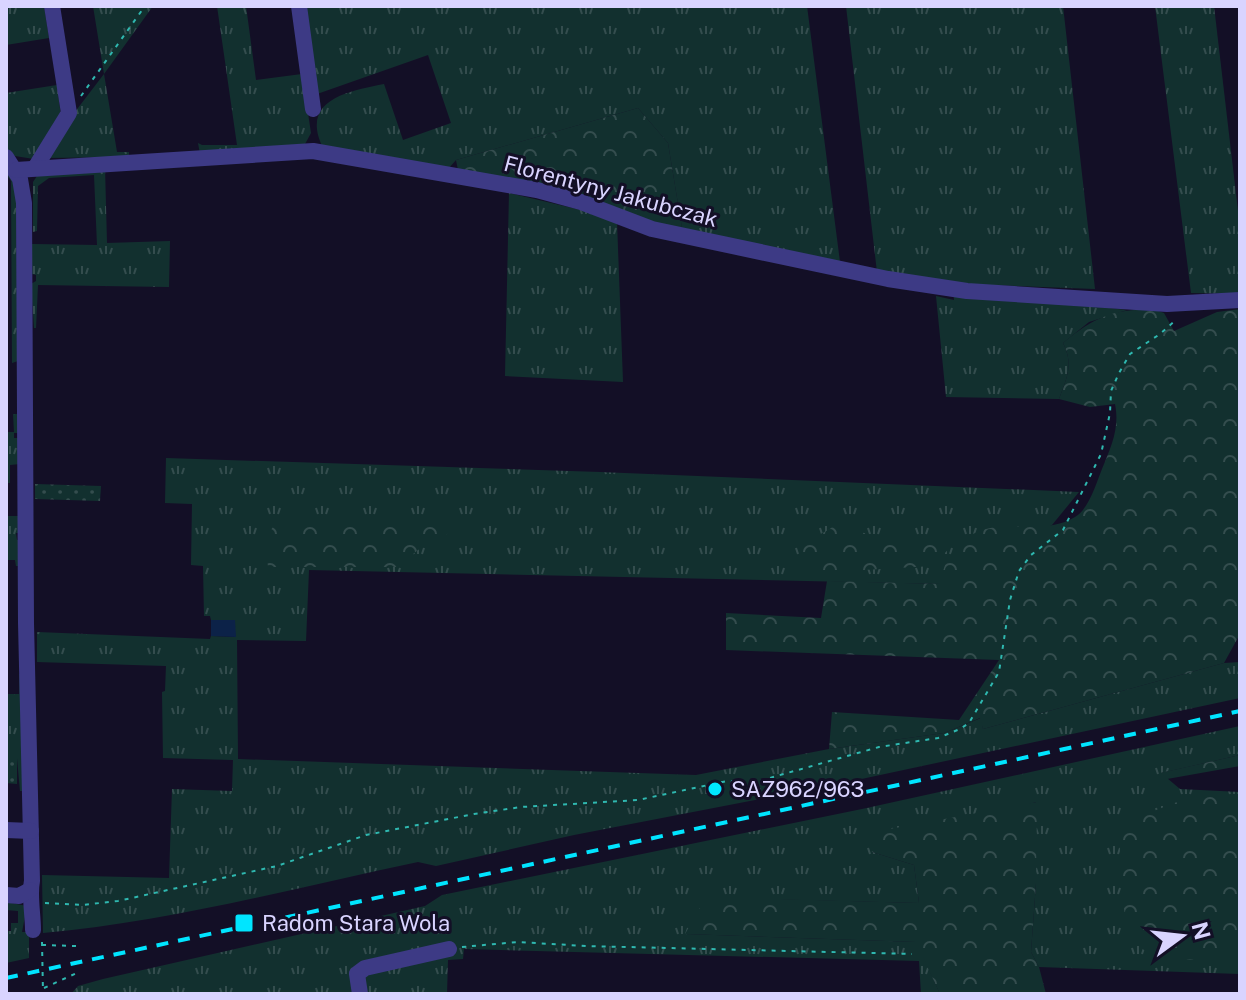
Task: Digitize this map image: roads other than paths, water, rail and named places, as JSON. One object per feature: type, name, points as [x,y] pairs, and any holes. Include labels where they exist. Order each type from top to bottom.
[{"type":"street","points":[[35,168],[69,113],[52,6]]},
{"type":"street","points":[[299,6],[313,109]]},
{"type":"street","name":"Florentyny Jakubczak","points":[[11,163],[35,168],[313,151],[537,190],[581,202],[652,229],[888,279],[967,291],[1184,303],[1240,300]]},
{"type":"street","points":[[11,163],[22,186],[24,203],[26,608],[35,896],[33,930]]},
{"type":"street","points":[[6,830],[31,831]]},
{"type":"street","points":[[6,895],[35,896]]},
{"type":"street","points":[[360,994],[357,974],[365,968],[449,949]]},
{"type":"water","points":[[211,620],[235,620],[236,637],[211,636]]},
{"type":"railway","points":[[6,978],[1240,711]]},
{"type":"place","name":"SAZ962/963","points":[[715,789]]},
{"type":"place","name":"Radom Stara Wola","points":[[244,923]]}]
